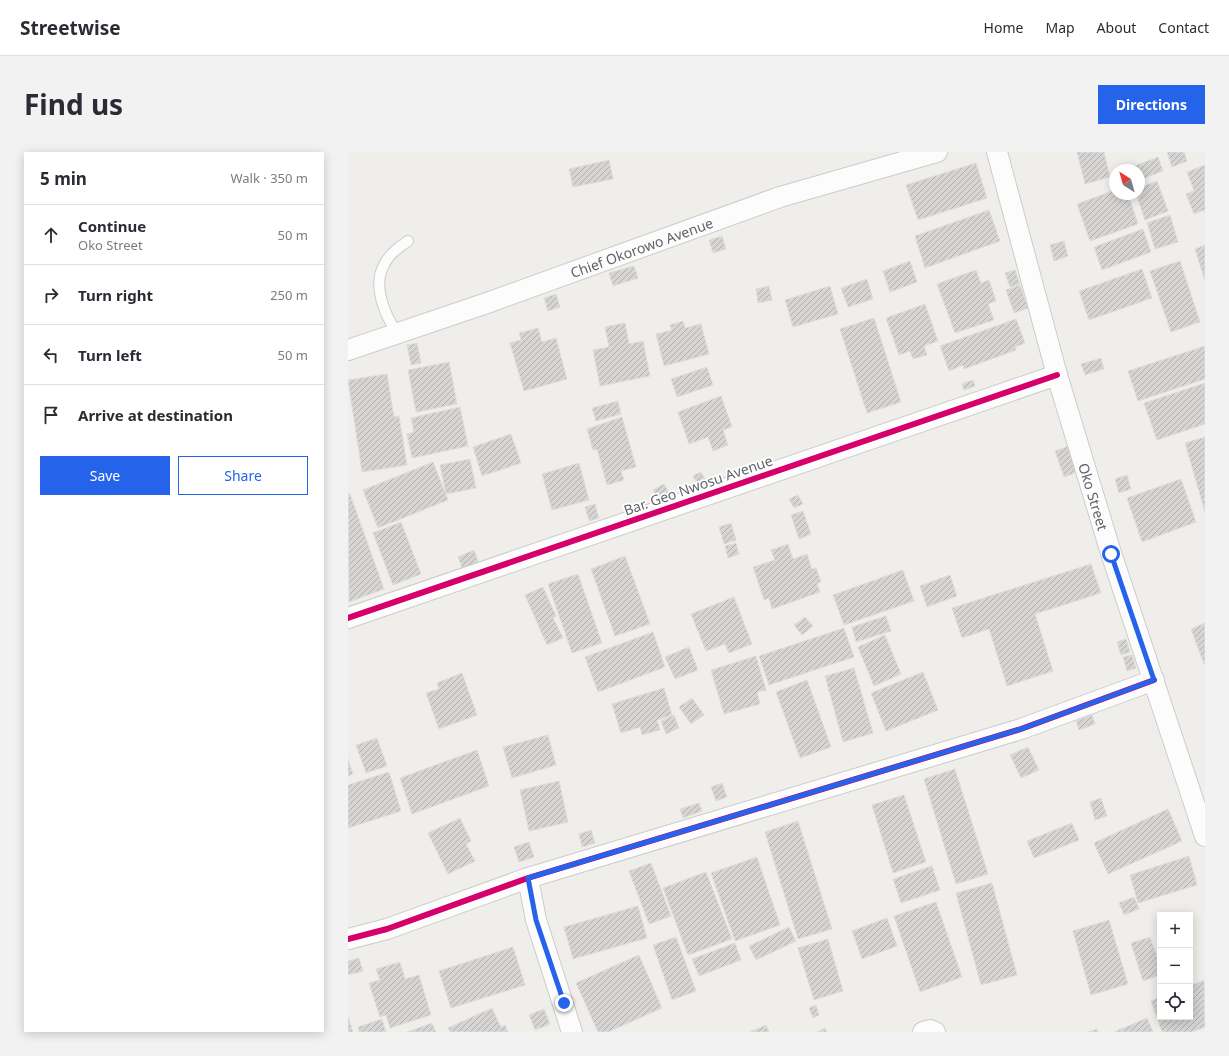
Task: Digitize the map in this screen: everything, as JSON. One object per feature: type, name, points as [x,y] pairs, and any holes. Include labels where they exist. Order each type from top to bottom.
[{"type":"street","name":"Chief Okorowo Avenue","points":[[348,350],[488,303],[780,197],[936,152]]},
{"type":"street","name":"Oko Street","points":[[997,152],[1056,375],[1111,554],[1205,836]]},
{"type":"street","name":"Bar. Geo Nwosu Avenue","points":[[348,618],[1056,375]]},
{"type":"street","points":[[348,939],[387,929],[528,878],[1021,729],[1154,680]]},
{"type":"street","points":[[528,878],[536,920],[572,1032]]},
{"type":"street","points":[[924,1032],[930,1030],[935,1032]]},
{"type":"lane","points":[[397,333],[385,312],[381,296],[380,279],[383,265],[395,250],[408,240]]},
{"type":"building","points":[[1077,152],[1104,152],[1109,177],[1085,184]]},
{"type":"building","points":[[1167,152],[1184,152],[1187,161],[1172,167]]},
{"type":"building","points":[[1158,157],[1163,171],[1145,178],[1145,164],[1140,164]]},
{"type":"building","points":[[609,160],[613,179],[573,187],[569,169]]},
{"type":"building","points":[[976,163],[987,198],[918,220],[906,185]]},
{"type":"building","points":[[1205,165],[1205,213],[1204,210],[1194,214],[1186,194],[1194,191],[1187,172]]},
{"type":"building","points":[[1157,181],[1168,211],[1145,220],[1138,200],[1145,200],[1145,186]]},
{"type":"building","points":[[1109,192],[1109,200],[1130,200],[1138,224],[1090,241],[1077,204]]},
{"type":"building","points":[[989,210],[1000,241],[925,268],[915,236]]},
{"type":"building","points":[[1170,215],[1178,242],[1155,249],[1147,223]]},
{"type":"building","points":[[1143,229],[1151,252],[1102,270],[1094,247]]},
{"type":"building","points":[[722,236],[726,249],[713,253],[709,240]]},
{"type":"building","points":[[1064,241],[1068,256],[1054,261],[1050,245]]},
{"type":"building","points":[[1205,245],[1205,281],[1195,249]]},
{"type":"building","points":[[910,261],[917,282],[890,292],[883,271]]},
{"type":"building","points":[[1180,261],[1200,322],[1171,332],[1150,271]]},
{"type":"building","points":[[634,266],[638,278],[613,286],[609,273]]},
{"type":"building","points":[[1142,269],[1152,298],[1089,320],[1079,291]]},
{"type":"building","points":[[976,270],[981,283],[989,280],[996,301],[988,304],[994,320],[955,333],[937,284]]},
{"type":"building","points":[[1015,270],[1020,284],[1010,287],[1005,273]]},
{"type":"building","points":[[867,279],[873,299],[848,307],[841,288]]},
{"type":"building","points":[[1020,285],[1028,308],[1014,313],[1006,290]]},
{"type":"building","points":[[769,286],[772,300],[758,303],[756,289]]},
{"type":"building","points":[[830,286],[838,314],[793,327],[785,300]]},
{"type":"building","points":[[556,294],[560,307],[548,311],[544,298]]},
{"type":"building","points":[[925,304],[938,341],[924,346],[927,355],[913,359],[910,351],[899,355],[886,318]]},
{"type":"building","points":[[874,318],[901,402],[867,413],[840,329]]},
{"type":"building","points":[[1016,319],[1025,343],[1015,347],[1016,350],[964,369],[963,365],[949,371],[940,346]]},
{"type":"building","points":[[683,321],[685,328],[701,324],[709,354],[664,366],[656,334],[672,330],[670,325]]},
{"type":"building","points":[[625,323],[629,344],[643,341],[650,376],[600,386],[593,350],[609,347],[605,327]]},
{"type":"building","points":[[538,328],[542,342],[556,338],[567,379],[524,391],[510,343],[521,340],[519,333]]},
{"type":"building","points":[[417,343],[421,363],[411,365],[407,345]]},
{"type":"building","points":[[1205,346],[1205,379],[1138,401],[1128,371]]},
{"type":"building","points":[[1101,358],[1104,369],[1085,375],[1081,364]]},
{"type":"building","points":[[449,362],[457,404],[416,412],[408,370]]},
{"type":"building","points":[[707,367],[713,385],[677,397],[671,379]]},
{"type":"building","points":[[387,374],[394,417],[399,416],[407,465],[362,472],[348,380]]},
{"type":"building","points":[[973,380],[975,386],[964,390],[962,384]]},
{"type":"building","points":[[1205,383],[1205,424],[1157,440],[1144,403]]},
{"type":"building","points":[[721,396],[732,427],[723,430],[728,445],[713,451],[708,437],[689,444],[678,412]]},
{"type":"building","points":[[618,401],[621,414],[596,421],[592,408]]},
{"type":"building","points":[[460,407],[468,446],[412,458],[407,434],[414,432],[411,418]]},
{"type":"building","points":[[622,417],[636,467],[621,471],[624,480],[607,485],[597,449],[593,450],[587,429]]},
{"type":"building","points":[[511,434],[521,463],[482,476],[473,447]]},
{"type":"building","points":[[1205,437],[1205,512],[1185,443]]},
{"type":"building","points":[[1069,446],[1077,472],[1064,477],[1055,451]]},
{"type":"building","points":[[470,459],[476,488],[446,494],[440,465]]},
{"type":"building","points":[[433,462],[448,500],[378,528],[363,490]]},
{"type":"building","points":[[579,463],[589,500],[552,510],[542,474]]},
{"type":"building","points":[[701,472],[706,481],[698,485],[693,476]]},
{"type":"building","points":[[1127,475],[1131,489],[1119,493],[1115,479]]},
{"type":"building","points":[[1181,479],[1196,522],[1142,542],[1127,498]]},
{"type":"building","points":[[664,484],[669,493],[658,500],[653,490]]},
{"type":"building","points":[[348,494],[350,494],[384,589],[349,602]]},
{"type":"building","points":[[798,495],[803,504],[794,508],[789,499]]},
{"type":"building","points":[[595,504],[599,518],[589,521],[585,507]]},
{"type":"building","points":[[803,511],[811,534],[799,539],[791,515]]},
{"type":"building","points":[[401,522],[421,574],[393,585],[373,533]]},
{"type":"building","points":[[731,523],[736,540],[724,544],[719,527]]},
{"type":"building","points":[[736,543],[739,554],[728,558],[725,546]]},
{"type":"building","points":[[788,544],[793,559],[807,554],[812,569],[816,568],[821,582],[817,583],[820,592],[772,609],[769,598],[764,600],[753,567],[775,560],[771,550]]},
{"type":"building","points":[[474,550],[479,564],[463,570],[458,557]]},
{"type":"building","points":[[625,556],[650,624],[615,636],[591,569]]},
{"type":"building","points":[[1091,564],[1101,593],[1035,614],[1053,671],[1007,686],[989,629],[962,638],[952,608]]},
{"type":"building","points":[[903,570],[914,601],[844,625],[833,595]]},
{"type":"building","points":[[578,574],[602,643],[572,653],[548,584]]},
{"type":"building","points":[[950,575],[957,596],[927,607],[920,586]]},
{"type":"building","points":[[543,587],[556,616],[553,618],[563,638],[547,645],[525,595]]},
{"type":"building","points":[[734,597],[752,644],[729,653],[725,644],[706,651],[691,614]]},
{"type":"building","points":[[886,616],[891,631],[856,642],[852,627]]},
{"type":"building","points":[[805,617],[813,626],[802,635],[794,625]]},
{"type":"building","points":[[1205,623],[1205,663],[1204,664],[1191,629]]},
{"type":"building","points":[[844,628],[854,657],[769,685],[759,656]]},
{"type":"building","points":[[653,632],[665,667],[598,692],[585,657]]},
{"type":"building","points":[[885,635],[901,674],[874,686],[858,647]]},
{"type":"building","points":[[1126,639],[1130,652],[1121,655],[1117,642]]},
{"type":"building","points":[[689,647],[698,670],[675,679],[665,657]]},
{"type":"building","points":[[1132,655],[1136,668],[1127,671],[1123,657]]},
{"type":"building","points":[[756,656],[766,690],[757,692],[760,704],[724,714],[711,670]]},
{"type":"building","points":[[854,668],[873,733],[843,742],[825,676]]},
{"type":"building","points":[[923,672],[938,710],[886,731],[871,693]]},
{"type":"building","points":[[462,673],[477,715],[439,729],[426,693],[439,689],[437,683]]},
{"type":"building","points":[[807,680],[831,747],[800,758],[776,692]]},
{"type":"building","points":[[664,688],[672,715],[657,720],[660,730],[642,735],[640,727],[621,733],[612,704]]},
{"type":"building","points":[[692,698],[704,715],[691,724],[679,707]]},
{"type":"building","points":[[674,715],[679,728],[666,734],[661,721]]},
{"type":"building","points":[[1092,715],[1095,724],[1079,730],[1076,721]]},
{"type":"building","points":[[548,735],[556,765],[512,778],[503,747]]},
{"type":"building","points":[[377,738],[387,766],[366,773],[356,745]]},
{"type":"building","points":[[1028,747],[1039,770],[1021,778],[1010,755]]},
{"type":"building","points":[[477,750],[489,786],[412,814],[400,778]]},
{"type":"building","points":[[348,759],[353,774],[348,776]]},
{"type":"building","points":[[955,769],[988,874],[956,884],[924,779]]},
{"type":"building","points":[[389,772],[401,811],[348,828],[348,785]]},
{"type":"building","points":[[559,781],[568,822],[529,831],[520,790]]},
{"type":"building","points":[[722,783],[727,797],[716,801],[711,787]]},
{"type":"building","points":[[904,795],[926,862],[893,873],[872,805]]},
{"type":"building","points":[[1101,798],[1107,816],[1095,820],[1090,802]]},
{"type":"building","points":[[699,803],[702,811],[683,818],[680,809]]},
{"type":"building","points":[[1168,809],[1182,841],[1108,874],[1094,843]]},
{"type":"building","points":[[460,818],[471,841],[466,844],[475,861],[448,874],[428,833]]},
{"type":"building","points":[[798,821],[832,929],[798,939],[765,832]]},
{"type":"building","points":[[1072,823],[1079,840],[1034,858],[1027,841]]},
{"type":"building","points":[[591,830],[595,843],[582,847],[579,834]]},
{"type":"building","points":[[529,842],[534,857],[519,862],[514,847]]},
{"type":"building","points":[[1189,856],[1197,885],[1138,903],[1130,875]]},
{"type":"building","points":[[757,857],[780,925],[735,941],[711,873]]},
{"type":"building","points":[[651,863],[671,916],[649,924],[629,871]]},
{"type":"building","points":[[932,866],[940,890],[901,903],[893,879]]},
{"type":"building","points":[[706,872],[732,939],[688,955],[663,888]]},
{"type":"building","points":[[992,883],[1017,975],[981,985],[956,893]]},
{"type":"building","points":[[1134,897],[1139,909],[1124,915],[1119,903]]},
{"type":"building","points":[[936,902],[962,977],[920,992],[894,916]]},
{"type":"building","points":[[638,906],[647,938],[573,959],[564,927]]},
{"type":"building","points":[[887,918],[897,946],[862,959],[852,931]]},
{"type":"building","points":[[1109,920],[1128,984],[1091,995],[1073,931]]},
{"type":"building","points":[[789,927],[796,941],[756,960],[749,946]]},
{"type":"building","points":[[676,937],[696,991],[672,1000],[653,945]]},
{"type":"building","points":[[1150,937],[1157,957],[1157,976],[1143,981],[1131,943]]},
{"type":"building","points":[[828,939],[843,991],[814,1000],[798,948]]},
{"type":"building","points":[[735,943],[741,960],[699,976],[692,959]]},
{"type":"building","points":[[513,947],[525,985],[451,1008],[439,971]]},
{"type":"building","points":[[639,955],[662,1008],[608,1032],[598,1032],[576,983]]},
{"type":"building","points":[[359,958],[363,971],[348,975],[348,961]]},
{"type":"building","points":[[400,962],[405,979],[419,975],[431,1015],[390,1028],[386,1015],[380,1017],[369,983],[380,980],[376,969]]},
{"type":"building","points":[[1204,980],[1205,1027],[1192,1032],[1162,1032],[1158,1020],[1193,1020],[1193,985]]},
{"type":"building","points":[[1157,998],[1157,1018],[1151,1001]]},
{"type":"building","points":[[816,1005],[819,1015],[813,1018],[809,1008]]},
{"type":"building","points":[[492,1008],[501,1027],[505,1025],[508,1032],[450,1032],[448,1028]]},
{"type":"building","points":[[544,1009],[550,1024],[535,1030],[529,1015]]},
{"type":"building","points":[[348,1017],[353,1032],[348,1032]]},
{"type":"building","points":[[1147,1018],[1153,1032],[1114,1032]]},
{"type":"building","points":[[382,1019],[386,1032],[359,1032],[358,1027]]},
{"type":"building","points":[[432,1023],[436,1032],[407,1032]]},
{"type":"building","points":[[766,1025],[769,1032],[750,1032]]},
{"type":"building","points":[[825,1028],[827,1032],[817,1032]]},
{"type":"building","points":[[1097,1029],[1098,1032],[1088,1032]]},
{"type":"cycle path","points":[[348,618],[1057,375]]},
{"type":"cycle path","points":[[348,939],[387,929],[528,878],[1021,729],[1154,680]]},
{"type":"route","points":[[564,1003],[536,920],[528,878],[1021,729],[1154,680],[1111,554]]}]
